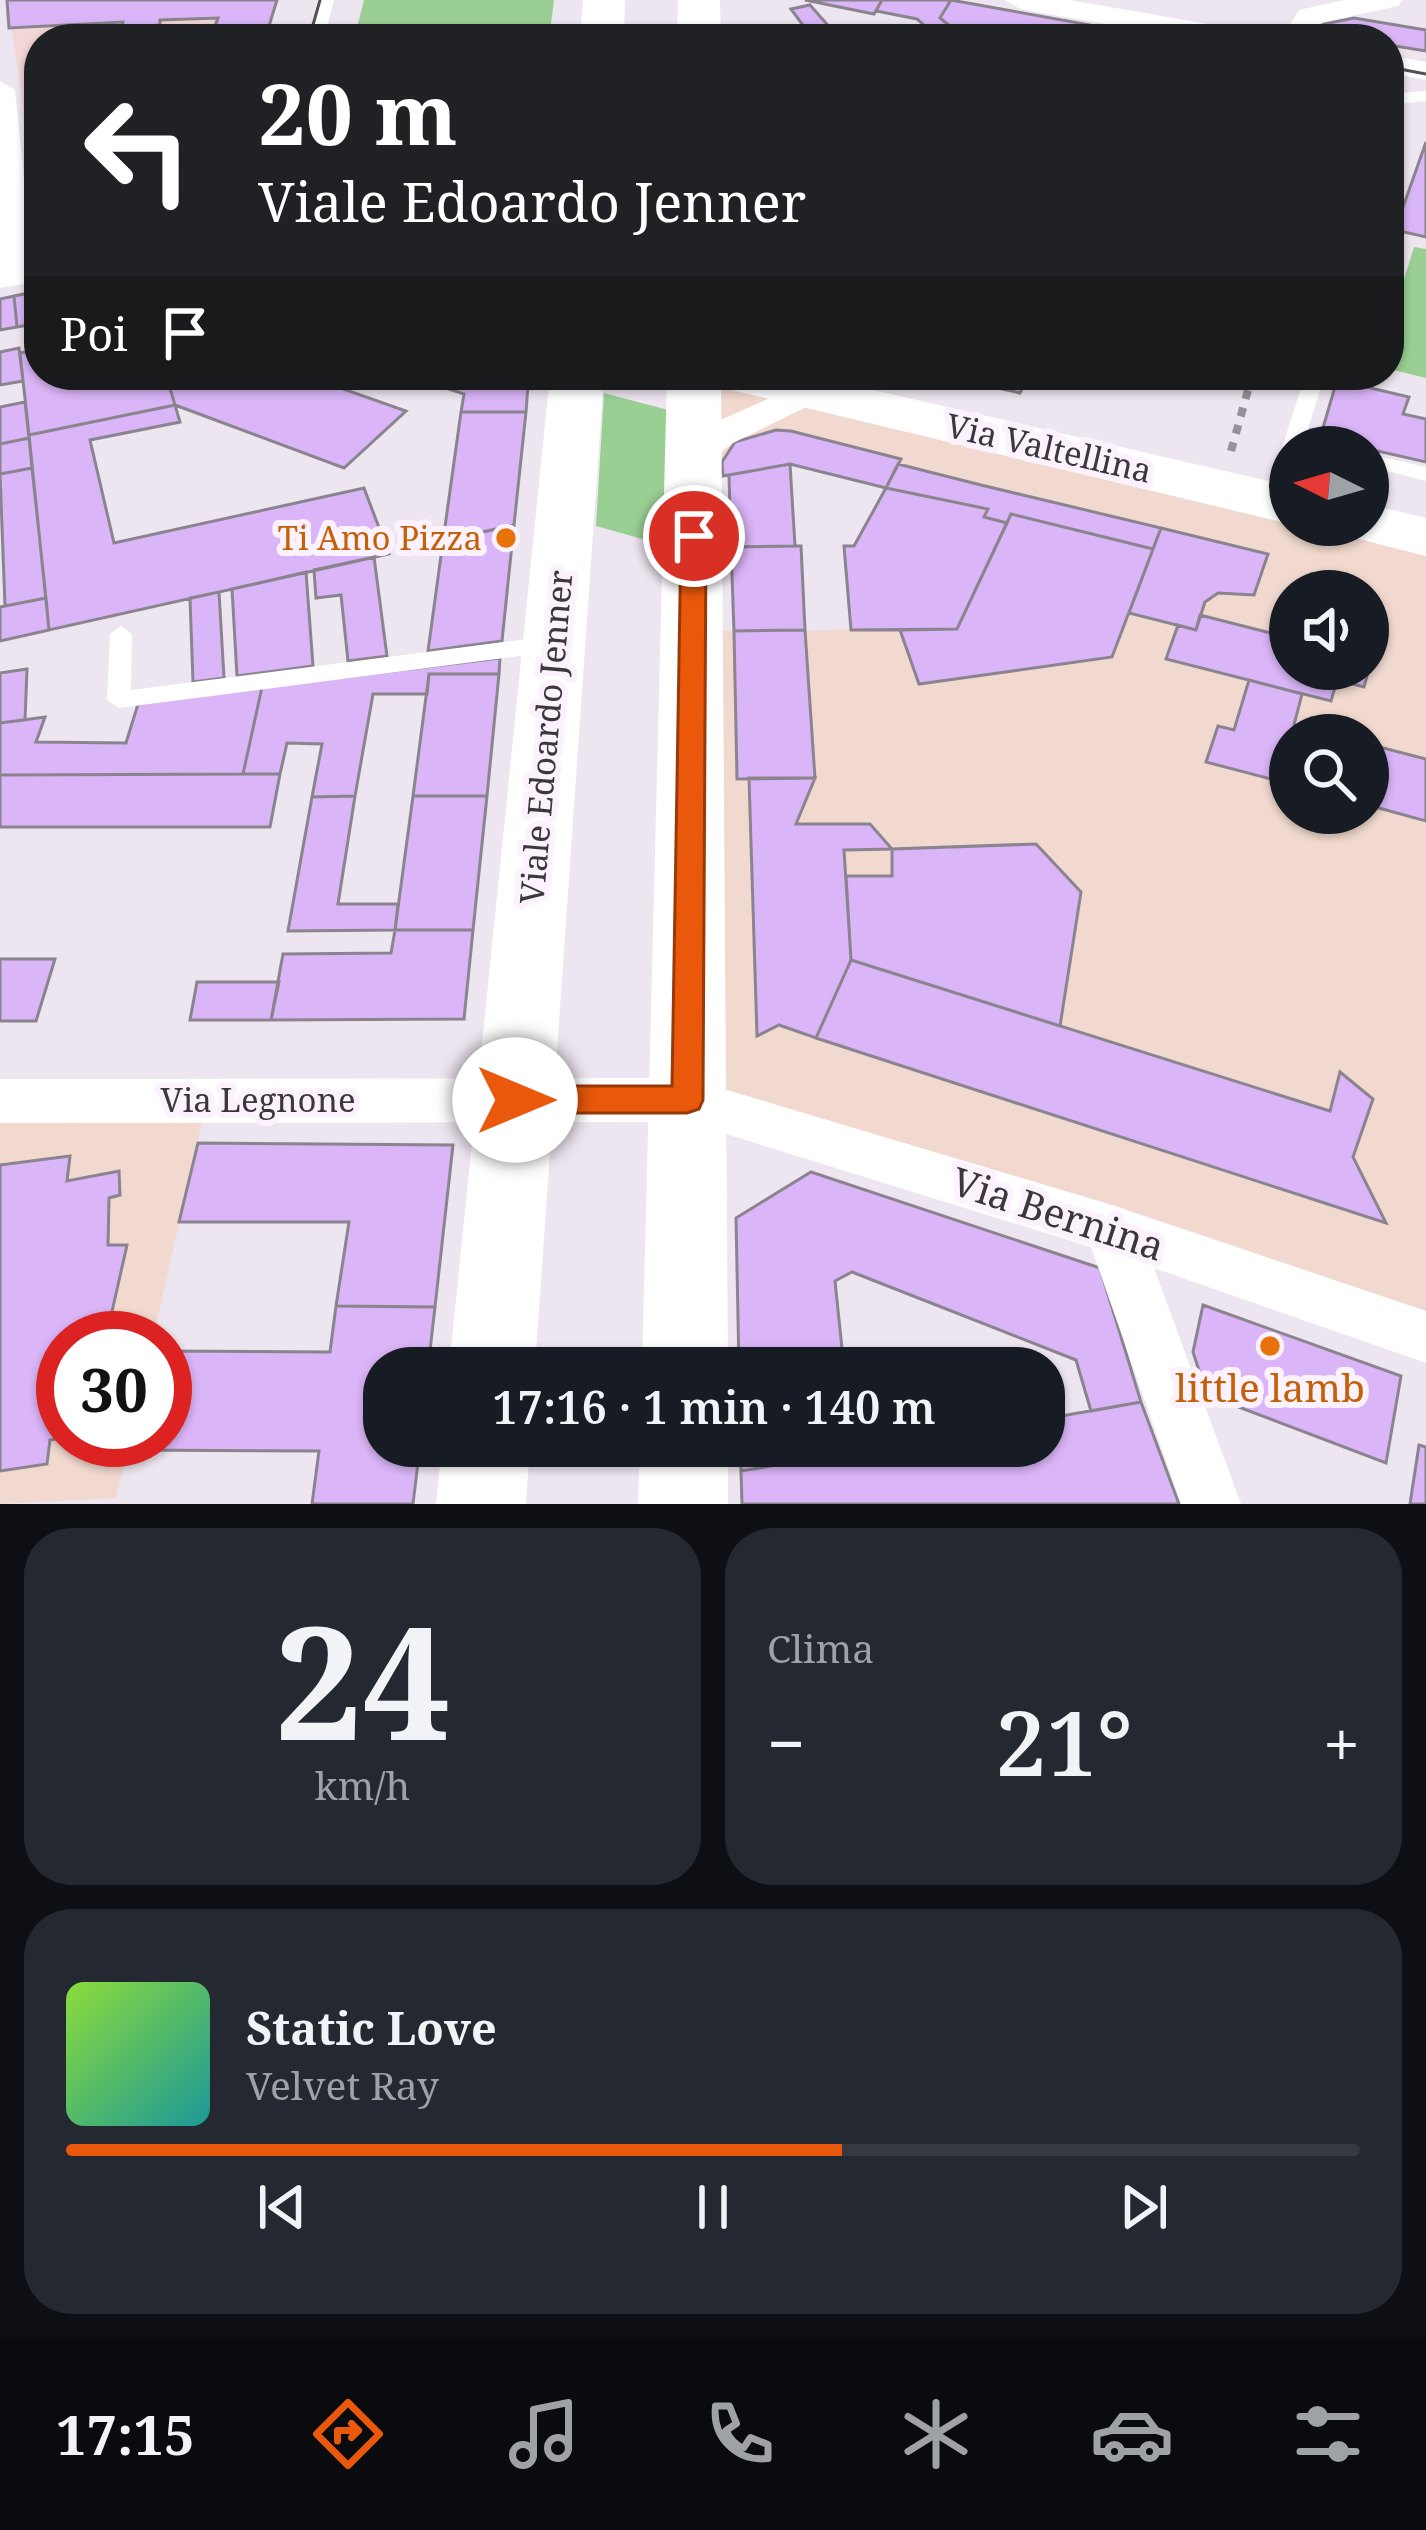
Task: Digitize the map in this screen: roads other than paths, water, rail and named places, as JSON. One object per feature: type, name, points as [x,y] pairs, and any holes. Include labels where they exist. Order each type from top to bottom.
[{"type":"main road","name":"Viale Edoardo Jenner","points":[[494,1347],[554,644],[593,390]]},
{"type":"main road","points":[[685,1347],[694,390]]},
{"type":"main road","name":"Via Valtellina","points":[[800,390],[1269,474]]},
{"type":"main road","points":[[1389,529],[1426,537]]},
{"type":"main road","points":[[481,1504],[484,1467]]},
{"type":"main road","points":[[683,1504],[684,1467]]},
{"type":"street","points":[[1020,0],[1154,24]]},
{"type":"street","points":[[1315,24],[1388,0]]},
{"type":"street","points":[[0,90],[18,269]]},
{"type":"street","points":[[695,453],[719,435],[808,392]]},
{"type":"street","points":[[515,1100],[687,1100]]},
{"type":"street","name":"Via Legnone","points":[[0,1101],[515,1100]]},
{"type":"street","name":"Via Bernina","points":[[687,1100],[1112,1229],[1426,1337]]},
{"type":"street","points":[[1112,1229],[1211,1504]]},
{"type":"lane","points":[[1301,426],[1311,390]]},
{"type":"lane","points":[[1389,465],[1426,473]]},
{"type":"lane","points":[[121,634],[119,700],[554,644]]},
{"type":"tram line","points":[[313,24],[320,0]]},
{"type":"tram line","points":[[1404,70],[1426,74]]},
{"type":"place","name":"Ti Amo Pizza","points":[[506,538]]},
{"type":"place","name":"little lamb","points":[[1270,1346]]}]
